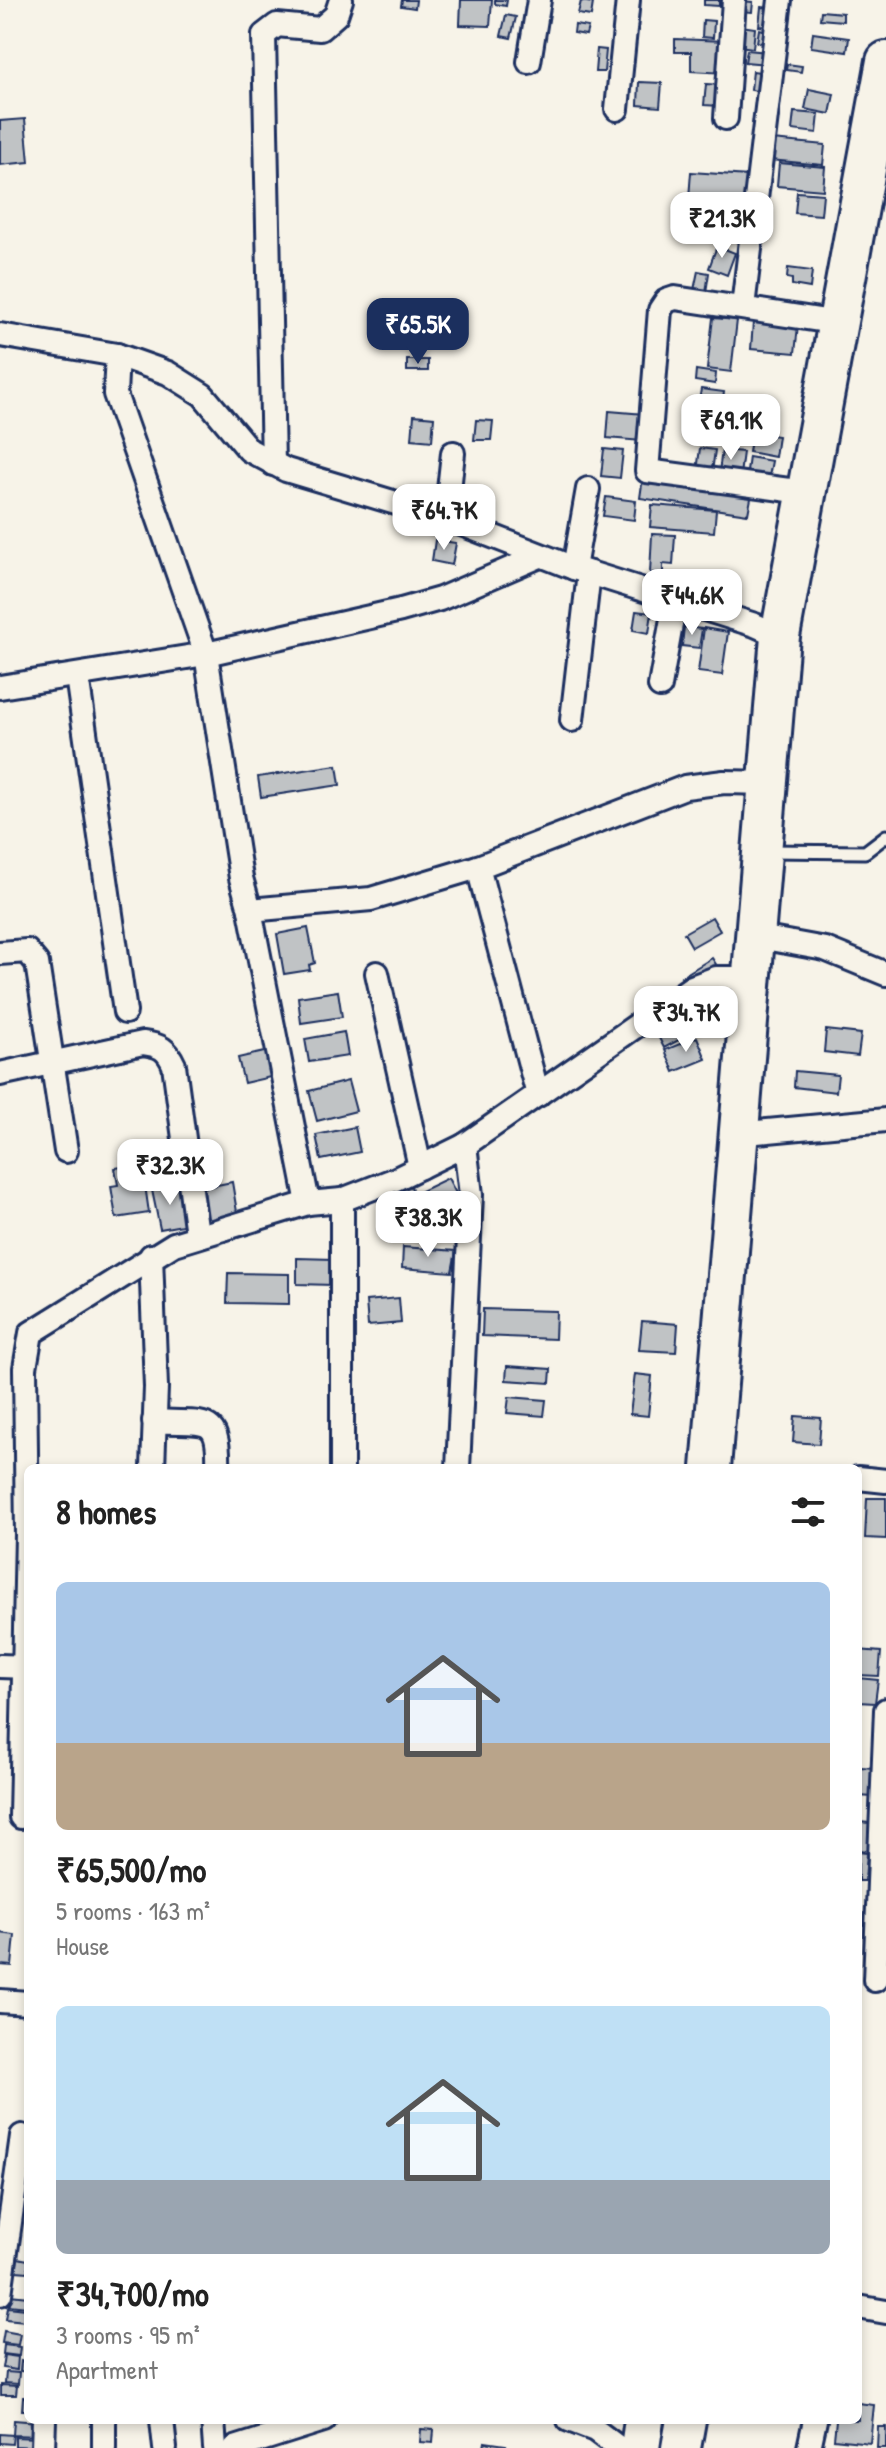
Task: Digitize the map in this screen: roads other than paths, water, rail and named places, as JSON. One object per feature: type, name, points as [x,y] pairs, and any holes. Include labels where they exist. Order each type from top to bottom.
[{"type":"highway","points":[[720,1464],[736,1134],[780,636],[804,492],[839,323],[886,61]]},
{"type":"highway","points":[[640,2448],[643,2424]]},
{"type":"highway","points":[[681,2448],[685,2424]]},
{"type":"street","points":[[273,464],[264,35],[277,25],[320,29],[328,24],[341,0]]},
{"type":"street","points":[[529,62],[539,0]]},
{"type":"street","points":[[617,109],[628,0]]},
{"type":"street","points":[[726,118],[734,0]]},
{"type":"street","points":[[743,307],[780,0]]},
{"type":"street","points":[[804,492],[647,471],[660,310],[666,301],[675,298],[839,323]]},
{"type":"street","points":[[2,332],[117,355],[168,373],[203,395],[249,450],[273,464],[378,501],[446,518],[581,571],[755,625],[780,636]]},
{"type":"street","points":[[117,355],[115,394],[206,654],[241,878],[308,1203]]},
{"type":"street","points":[[446,518],[453,453]]},
{"type":"street","points":[[572,720],[588,489]]},
{"type":"street","points":[[0,687],[206,654],[440,599],[540,556]]},
{"type":"street","points":[[660,686],[675,602]]},
{"type":"street","points":[[77,676],[125,1012]]},
{"type":"street","points":[[250,910],[371,899],[478,867],[685,787],[724,782],[769,783]]},
{"type":"street","points":[[478,867],[538,1095]]},
{"type":"street","points":[[754,936],[825,949],[886,974]]},
{"type":"street","points":[[0,953],[20,949],[33,955],[37,963],[66,1151]]},
{"type":"street","points":[[377,973],[420,1167]]},
{"type":"street","points":[[25,1464],[25,1348],[31,1333],[46,1320],[151,1256],[197,1234],[308,1203],[342,1200],[420,1167],[465,1145],[701,982],[750,978]]},
{"type":"street","points":[[0,1074],[143,1043],[158,1045],[169,1053],[174,1065],[197,1234]]},
{"type":"street","points":[[736,1134],[886,1120]]},
{"type":"street","points":[[458,1464],[471,1195],[465,1145]]},
{"type":"street","points":[[342,1200],[342,1464]]},
{"type":"street","points":[[151,1256],[153,1464]]},
{"type":"street","points":[[154,1421],[209,1425],[217,1432],[219,1440],[218,1464]]},
{"type":"street","points":[[862,1478],[886,1481]]},
{"type":"street","points":[[0,1666],[24,1667]]},
{"type":"street","points":[[873,1979],[884,1814],[886,1710]]},
{"type":"street","points":[[21,1817],[24,1727]]},
{"type":"street","points":[[862,1811],[884,1814]]},
{"type":"street","points":[[0,2001],[24,2003]]},
{"type":"street","points":[[0,2294],[12,2245],[22,2136]]},
{"type":"street","points":[[862,2308],[886,2312]]},
{"type":"street","points":[[43,2448],[44,2424]]},
{"type":"street","points":[[104,2424],[104,2448]]},
{"type":"street","points":[[162,2424],[165,2448]]},
{"type":"street","points":[[213,2424],[215,2448]]},
{"type":"street","points":[[235,2448],[265,2428],[294,2424]]},
{"type":"street","points":[[579,2424],[595,2430],[619,2448]]},
{"type":"street","points":[[809,2448],[814,2424]]},
{"type":"lane","points":[[763,851],[865,852],[886,836]]}]
